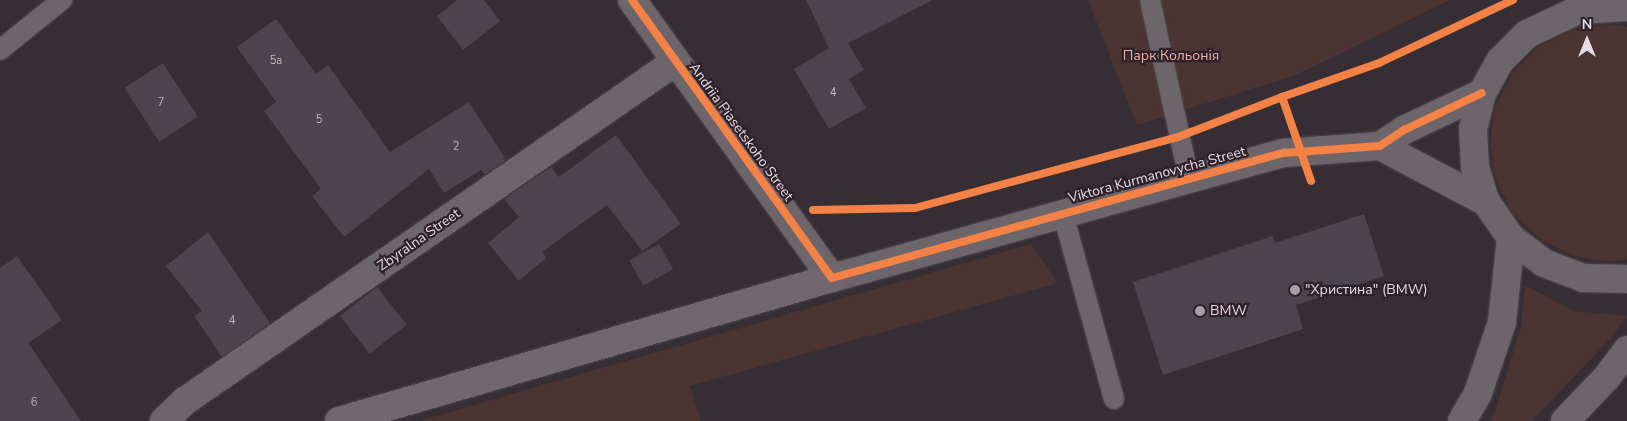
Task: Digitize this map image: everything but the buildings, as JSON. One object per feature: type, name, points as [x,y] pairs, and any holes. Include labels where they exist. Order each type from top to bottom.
[{"type":"main road","points":[[339,421],[832,278]]},
{"type":"street","name":"Andriia Piasetskoho Street","points":[[632,0],[832,278]]},
{"type":"street","points":[[1624,5],[1578,10],[1538,26],[1500,61],[1482,93],[1473,129],[1475,166],[1486,202],[1511,238],[1544,263],[1583,278],[1627,279]]},
{"type":"street","name":"Zbyralna Street","points":[[164,421],[185,401],[675,62]]},
{"type":"street","name":"Viktora Kurmanovycha Street","points":[[832,278],[1284,153],[1380,146],[1404,130],[1482,93]]},
{"type":"street","points":[[1380,146],[1486,202]]},
{"type":"street","points":[[1462,421],[1478,393],[1502,322],[1511,238]]},
{"type":"street","points":[[1565,421],[1607,377],[1627,350]]},
{"type":"lane","points":[[0,50],[62,0]]},
{"type":"lane","points":[[1150,0],[1189,179]]},
{"type":"lane","points":[[1063,214],[1114,398]]},
{"type":"green space","name":"Парк Кольонія","points":[[1088,0],[1450,0],[1296,75],[1137,125]]},
{"type":"green space","points":[[1608,24],[1627,27],[1627,259],[1610,262],[1573,256],[1540,239],[1513,214],[1496,180],[1490,144],[1495,107],[1512,74],[1538,47],[1571,31]]},
{"type":"green space","points":[[1031,244],[1058,283],[690,386],[701,421],[419,421]]},
{"type":"green space","points":[[1525,285],[1573,311],[1627,316],[1611,338],[1532,421],[1489,421],[1494,415],[1521,327]]},
{"type":"cycle path","points":[[632,0],[832,278],[1284,153],[1380,146],[1404,130],[1482,93]]},
{"type":"cycle path","points":[[1311,181],[1282,97],[1379,63],[1513,0]]},
{"type":"cycle path","points":[[813,210],[915,208],[1178,137],[1282,97]]},
{"type":"place","name":"\"Христина\" (BMW)","points":[[1295,290]]},
{"type":"place","name":"BMW","points":[[1200,311]]}]
